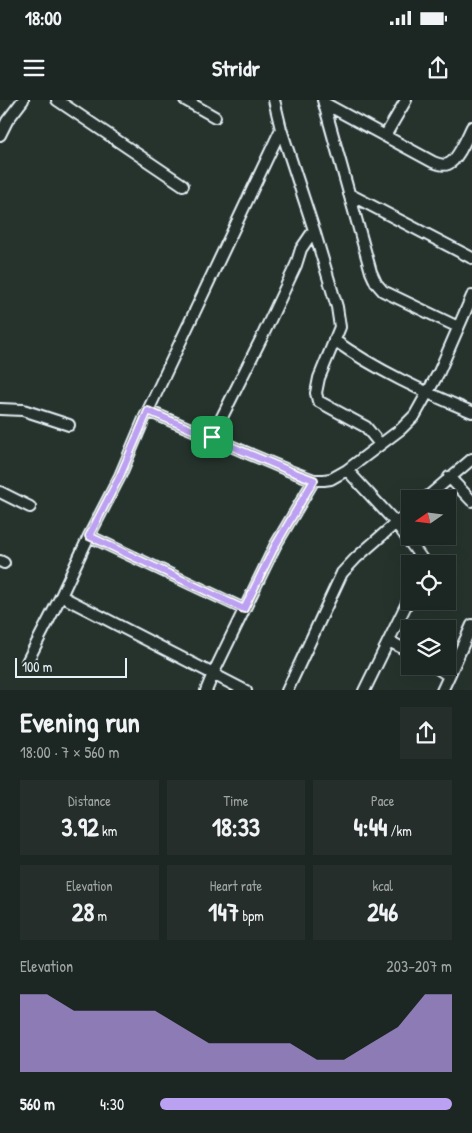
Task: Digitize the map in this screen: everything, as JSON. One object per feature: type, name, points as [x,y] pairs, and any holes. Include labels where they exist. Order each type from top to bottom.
[{"type":"street","points":[[0,135],[7,121],[23,100]]},
{"type":"street","points":[[57,100],[183,185]]},
{"type":"street","points":[[185,100],[215,118]]},
{"type":"street","points":[[273,100],[337,307],[340,327],[319,378],[316,393],[318,401],[366,427],[380,444]]},
{"type":"street","points":[[220,250],[284,132],[273,100]]},
{"type":"street","points":[[386,136],[406,100]]},
{"type":"street","points":[[324,101],[439,164],[453,161],[472,127]]},
{"type":"street","points":[[324,101],[371,272],[376,283],[384,291],[458,327]]},
{"type":"street","points":[[27,662],[120,476],[148,411],[281,129]]},
{"type":"street","points":[[349,194],[472,258]]},
{"type":"street","points":[[212,437],[262,337],[302,249],[314,230]]},
{"type":"street","points":[[148,411],[314,480],[331,479],[347,470],[401,429],[415,415],[439,372],[472,296]]},
{"type":"street","points":[[334,340],[357,356],[427,393],[472,412]]},
{"type":"street","points":[[0,409],[24,410],[69,425]]},
{"type":"street","points":[[435,490],[472,459]]},
{"type":"street","points":[[347,470],[396,523],[419,555]]},
{"type":"street","points":[[450,477],[472,501]]},
{"type":"street","points":[[206,690],[275,546],[314,480]]},
{"type":"street","points":[[0,492],[30,507]]},
{"type":"street","points":[[287,690],[342,573],[356,558],[401,519]]},
{"type":"street","points":[[89,536],[244,609]]},
{"type":"street","points":[[61,596],[246,690]]},
{"type":"street","points":[[364,690],[404,610]]},
{"type":"street","points":[[442,690],[472,625]]},
{"type":"street","points":[[389,642],[401,648]]},
{"type":"route","points":[[148,411],[212,437],[314,480],[275,546],[244,609],[89,536],[120,476],[148,411]]}]
